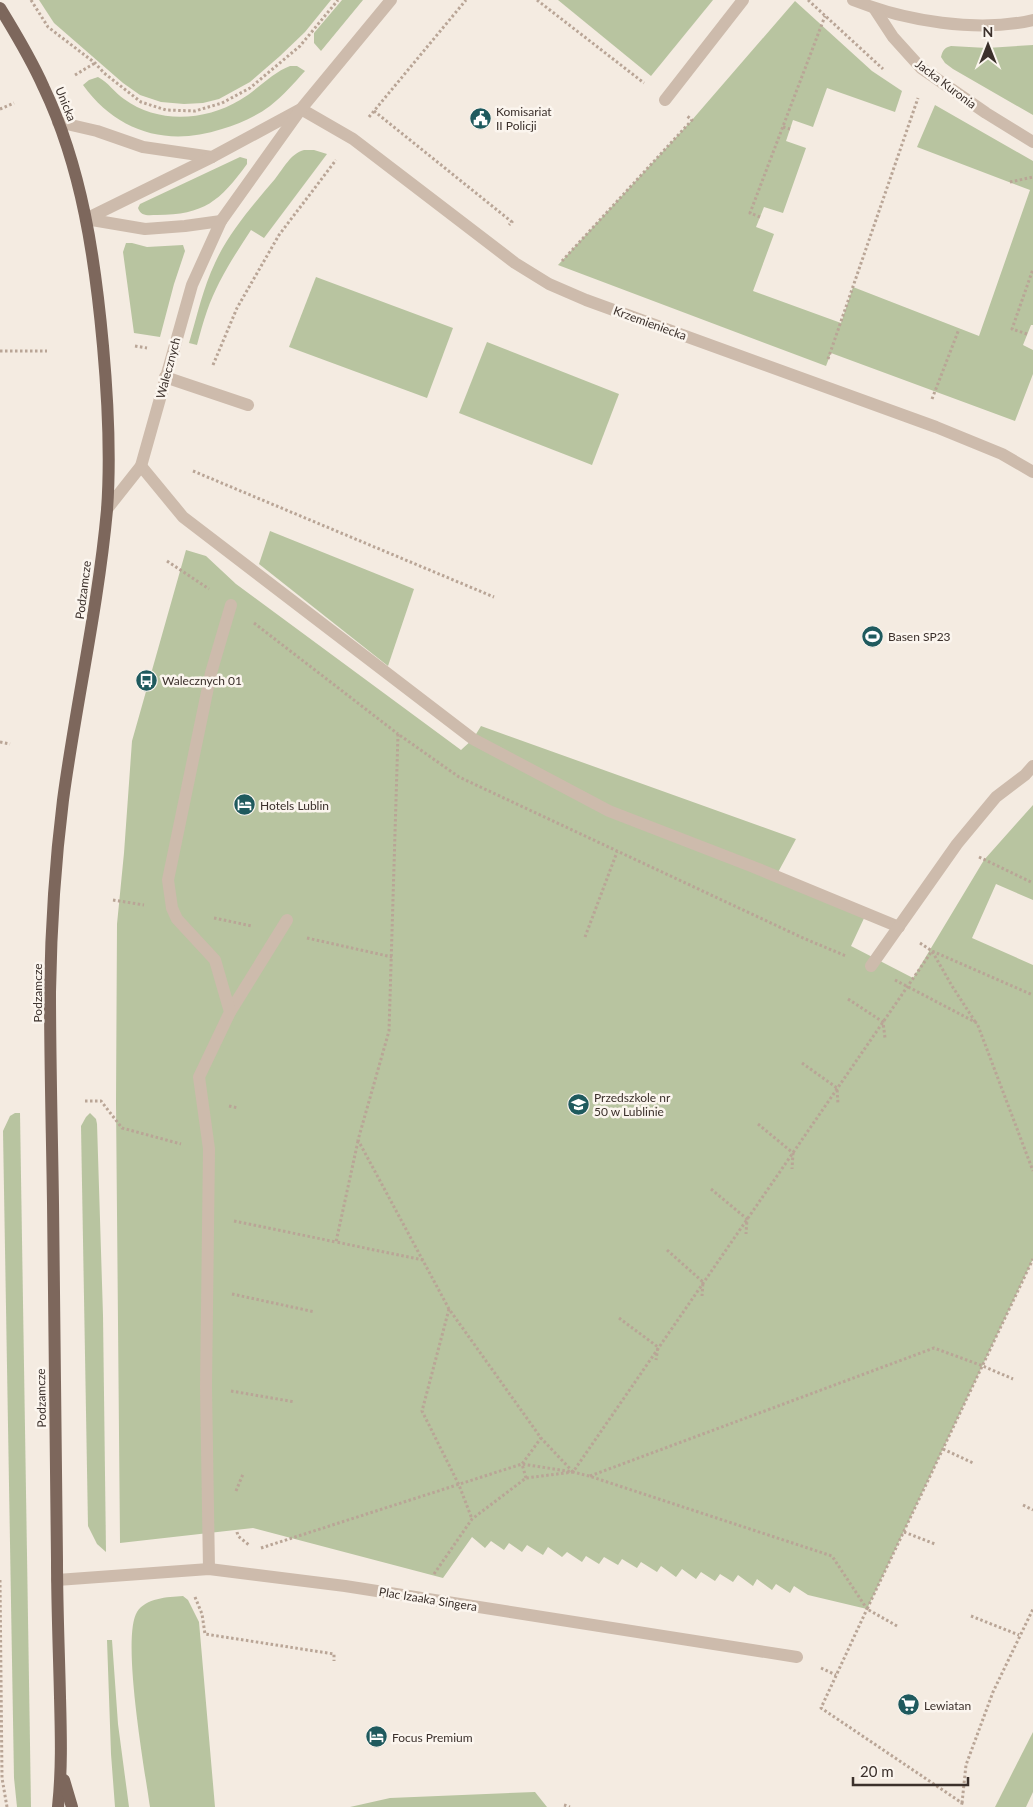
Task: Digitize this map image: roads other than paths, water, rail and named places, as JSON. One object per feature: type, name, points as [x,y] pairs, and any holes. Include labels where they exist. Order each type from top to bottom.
[{"type":"main road","name":"Unicka","points":[[1,13],[45,89],[72,165],[86,219]]},
{"type":"main road","name":"Podzamcze","points":[[58,1807],[62,1772],[57,1580],[51,1054],[52,926],[63,801],[92,628],[107,509],[109,411],[98,297],[86,219]]},
{"type":"main road","name":"Podzamcze","points":[[62,1772],[72,1807]]},
{"type":"street","name":"Walecznych","points":[[107,509],[141,466],[192,285],[221,221],[301,109],[391,0]]},
{"type":"street","points":[[666,100],[743,0]]},
{"type":"street","points":[[853,0],[914,19],[956,24],[996,24],[1033,20]]},
{"type":"street","name":"Jacka Kuronia","points":[[874,8],[893,37],[921,68],[986,113],[1033,142]]},
{"type":"street","name":"Walecznych","points":[[86,219],[212,157],[301,109]]},
{"type":"street","name":"Krzemieniecka","points":[[301,109],[353,139],[515,263],[548,284],[586,300],[936,427],[1002,454],[1033,472]]},
{"type":"street","points":[[58,122],[97,131],[143,147],[212,157]]},
{"type":"street","points":[[86,219],[145,229],[221,221]]},
{"type":"street","points":[[165,377],[248,405]]},
{"type":"street","points":[[141,466],[183,517],[473,739],[609,811],[899,927]]},
{"type":"street","points":[[230,1012],[215,960],[177,919],[172,908],[168,880],[211,673],[231,604]]},
{"type":"street","points":[[871,966],[957,844],[996,797],[1026,775],[1033,766]]},
{"type":"street","points":[[209,1569],[206,1387],[209,1149],[199,1077],[230,1012],[287,920]]},
{"type":"street","name":"Plac Izaaka Singera","points":[[57,1580],[209,1569],[345,1586],[797,1658]]},
{"type":"place","name":"Komisariat II Policji","points":[[480,118]]},
{"type":"place","name":"Basen SP23","points":[[872,636]]},
{"type":"place","name":"Walecznych 01","points":[[146,680]]},
{"type":"place","name":"Hotels Lublin","points":[[244,805]]},
{"type":"place","name":"Przedszkole nr 50 w Lublinie","points":[[578,1104]]},
{"type":"place","name":"Lewiatan","points":[[908,1705]]},
{"type":"place","name":"Focus Premium","points":[[376,1737]]}]
